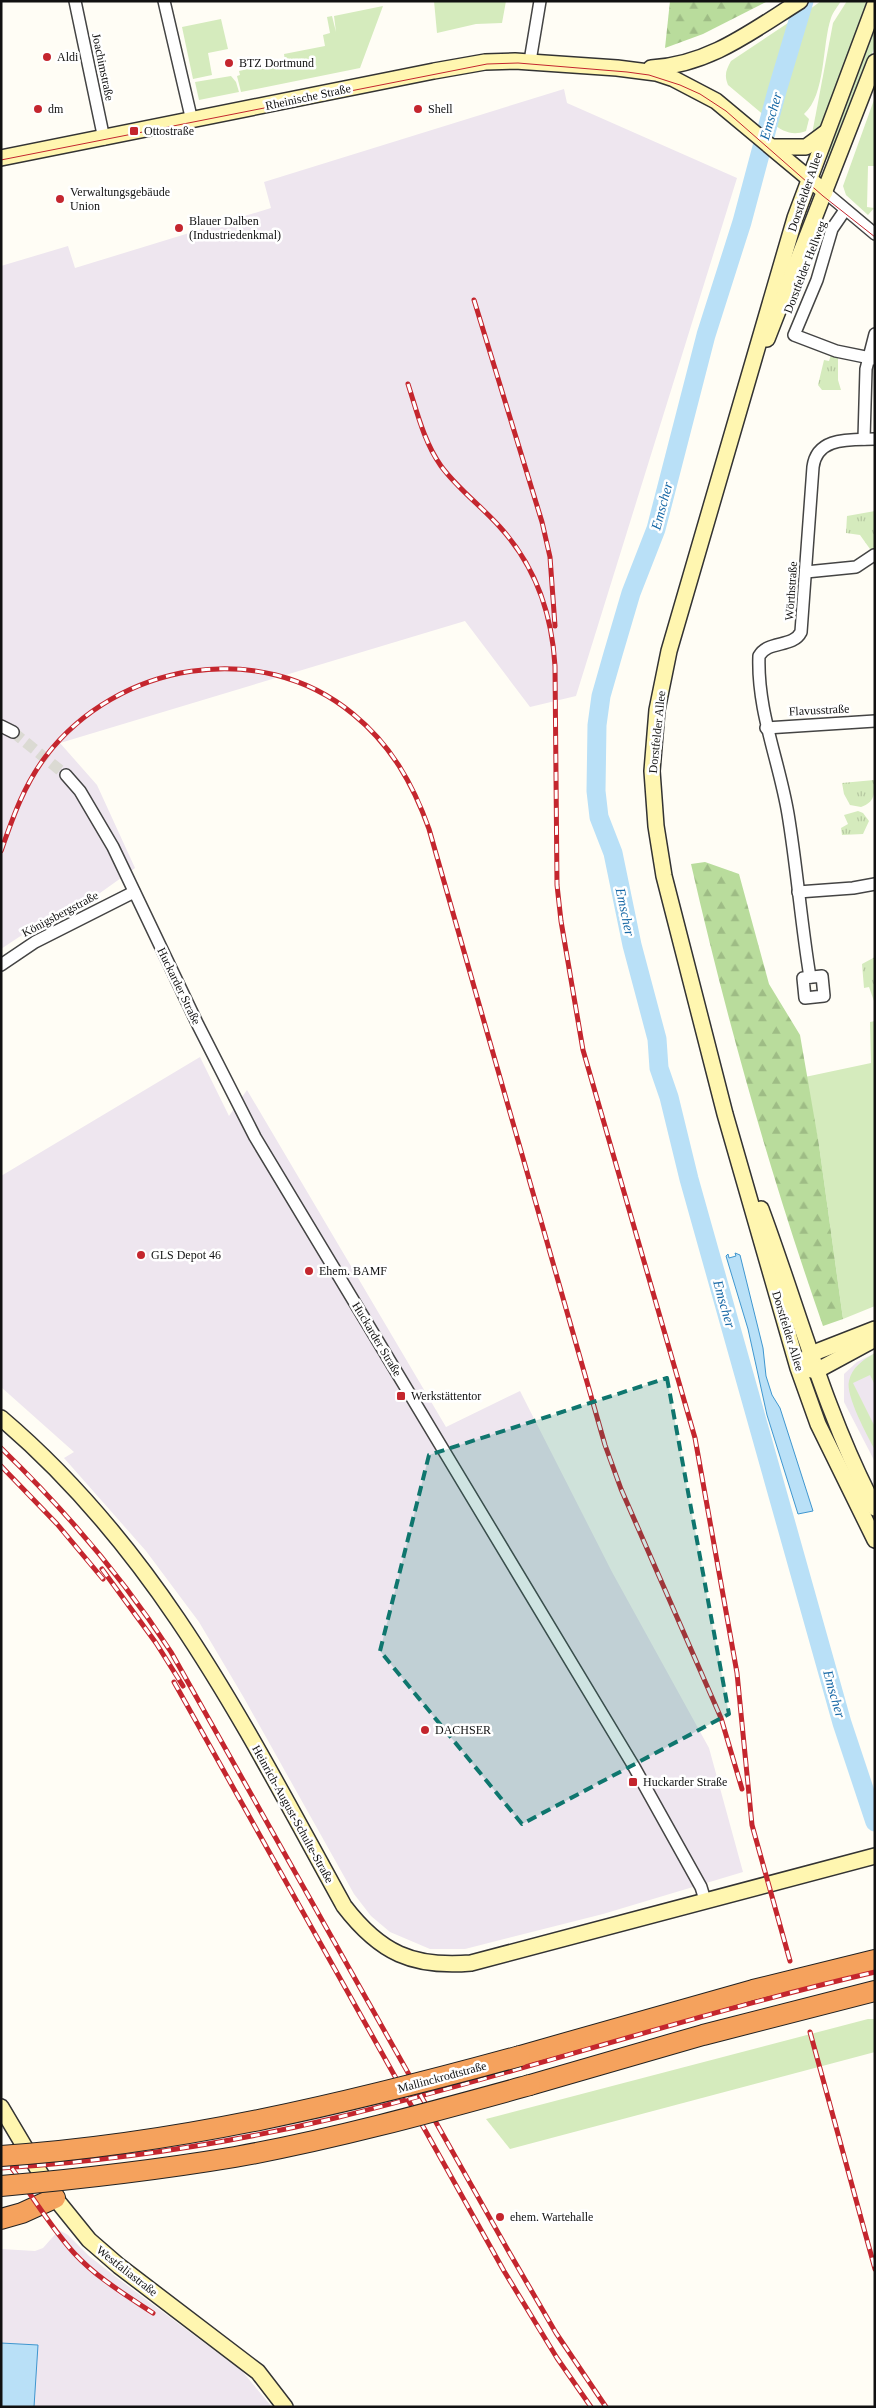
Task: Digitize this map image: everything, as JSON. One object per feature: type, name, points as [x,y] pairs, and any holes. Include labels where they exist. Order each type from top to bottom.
[{"type":"highway","name":"Mallinckrodtstraße","points":[[1,2156],[120,2144],[261,2121],[356,2100],[753,1990],[875,1960]]},
{"type":"highway","points":[[1,2186],[124,2174],[235,2157],[352,2132],[530,2085],[703,2035],[869,1992]]},
{"type":"highway","points":[[1,2219],[22,2213],[55,2198]]},
{"type":"main road","name":"Rheinische Straße","points":[[617,68],[671,67],[696,61],[735,42],[799,2]]},
{"type":"main road","name":"Dorstfelder Allee","points":[[875,4],[809,179],[772,292],[748,383],[669,651],[657,710],[652,771],[656,826],[664,876],[725,1114],[798,1368],[818,1424],[875,1540]]},
{"type":"main road","name":"Rheinische Straße","points":[[1,158],[468,65],[499,61],[530,61],[656,73],[693,87],[737,117],[825,192]]},
{"type":"main road","points":[[693,87],[690,73],[696,61]]},
{"type":"main road","name":"Dorstfelder Allee","points":[[748,383],[780,311],[875,62]]},
{"type":"main road","points":[[772,147],[800,148],[813,143],[827,130]]},
{"type":"main road","name":"Dorstfelder Allee","points":[[725,1114],[772,1238],[816,1371],[845,1448],[875,1508]]},
{"type":"main road","points":[[798,1368],[811,1354],[875,1329]]},
{"type":"main road","points":[[798,1368],[816,1371],[875,1339]]},
{"type":"main road","name":"Heinrich-August-Schulte-Straße","points":[[1,1418],[92,1506],[165,1598],[222,1686],[344,1906],[358,1925],[376,1940],[397,1954],[420,1962],[442,1966],[471,1963],[705,1900]]},
{"type":"main road","points":[[705,1900],[870,1857]]},
{"type":"main road","name":"Westfaliastraße","points":[[1,2106],[55,2198],[89,2240],[258,2372],[285,2407]]},
{"type":"street","name":"Joachimstraße","points":[[75,1],[104,139]]},
{"type":"street","points":[[164,1],[192,121]]},
{"type":"street","points":[[530,61],[540,1]]},
{"type":"street","points":[[825,192],[875,234]]},
{"type":"street","name":"Dorstfelder Hellweg","points":[[845,210],[832,229],[817,280],[794,335],[821,346],[872,359]]},
{"type":"street","name":"Wörthstraße","points":[[810,977],[788,814],[777,763],[766,728],[759,656],[768,648],[794,640],[800,634],[815,457],[827,444],[869,439],[866,369],[872,359],[875,334]]},
{"type":"street","points":[[806,572],[856,567],[874,555]]},
{"type":"street","name":"Flavusstraße","points":[[766,728],[875,721]]},
{"type":"street","points":[[1,726],[13,732]]},
{"type":"street","name":"Huckarder Straße","points":[[66,775],[80,791],[95,815],[244,1116],[633,1765],[701,1887],[705,1900]]},
{"type":"street","points":[[798,892],[853,888],[875,884]]},
{"type":"street","name":"Königsbergstraße","points":[[1,965],[35,942],[134,892]]},
{"type":"highlighted area","points":[[667,1378],[729,1714],[522,1824],[380,1651],[429,1455]]},
{"type":"shaded area","points":[[564,89],[567,103],[737,178],[576,696],[530,707],[465,621],[60,743],[97,785],[135,868],[93,898],[89,897],[1,949],[1,266],[68,246],[75,268],[271,208],[264,182]]},
{"type":"shaded area","points":[[200,1057],[229,1116],[247,1090],[446,1427],[520,1391],[612,1572],[709,1748],[743,1872],[603,1914],[465,1949],[430,1949],[390,1932],[371,1916],[354,1894],[199,1622],[146,1551],[64,1458],[74,1452],[1,1387],[1,1176]]},
{"type":"shaded area","points":[[875,1353],[875,1462],[844,1402],[844,1374],[857,1362]]},
{"type":"shaded area","points":[[59,2230],[68,2235],[89,2256],[120,2280],[242,2371],[272,2407],[1,2407],[1,2249],[35,2251],[43,2248]]},
{"type":"green space","points":[[434,1],[506,1],[502,23],[476,24],[437,33]]},
{"type":"green space","points":[[670,1],[768,1],[703,34],[665,48]]},
{"type":"green space","points":[[821,1],[841,1],[834,11],[828,29],[820,82],[816,95],[804,114],[809,119],[806,131],[788,132],[772,123],[779,92],[806,12]]},
{"type":"green space","points":[[847,1],[870,1],[821,128],[812,134],[833,23]]},
{"type":"green space","points":[[383,6],[360,68],[241,92],[237,76],[240,75],[239,71],[285,61],[284,54],[325,46],[323,35],[330,33],[327,17],[332,16],[336,32],[334,16]]},
{"type":"green space","points":[[797,17],[766,117],[728,85],[726,78],[727,70],[731,61]]},
{"type":"green space","points":[[875,17],[875,46],[831,160],[823,157]]},
{"type":"green space","points":[[221,19],[228,49],[208,53],[212,75],[193,79],[182,27]]},
{"type":"green space","points":[[231,76],[236,82],[239,92],[199,100],[195,82]]},
{"type":"green space","points":[[875,97],[875,166],[868,166],[867,207],[874,208],[868,215],[846,195],[843,186]]},
{"type":"green space","points":[[831,355],[838,357],[838,380],[841,390],[822,390],[818,385],[824,360],[829,361]]},
{"type":"green space","points":[[875,511],[875,556],[860,535],[846,533],[847,516]]},
{"type":"green space","points":[[874,780],[872,800],[861,807],[850,805],[844,794],[842,783]]},
{"type":"green space","points":[[858,811],[863,813],[869,821],[863,834],[842,835],[841,828],[848,824],[844,815]]},
{"type":"green space","points":[[705,862],[739,874],[769,984],[800,1035],[819,1145],[843,1319],[823,1326],[767,1154],[719,981],[691,864]]},
{"type":"green space","points":[[875,957],[874,1001],[869,987],[864,988],[862,964]]},
{"type":"green space","points":[[875,1021],[875,1306],[843,1319],[819,1145],[805,1077],[871,1063],[870,1022]]},
{"type":"green space","points":[[875,1353],[875,1385],[870,1375],[853,1383],[875,1427],[875,1450],[850,1396],[849,1381],[855,1368]]},
{"type":"green space","points":[[868,2019],[875,2019],[875,2052],[510,2149],[486,2119]]},
{"type":"water","points":[[735,1253],[740,1255],[763,1348],[766,1376],[772,1395],[780,1408],[813,1511],[798,1514],[767,1415],[748,1329],[726,1256],[728,1254],[729,1258],[736,1256]]},
{"type":"water","points":[[1,2343],[38,2345],[34,2407],[1,2407]]},
{"type":"waterway","name":"Emscher","points":[[804,1],[777,91],[742,222],[706,335],[656,529],[631,593],[601,696],[597,725],[596,791],[599,817],[613,853],[632,945],[657,1039],[659,1068],[669,1097],[689,1179],[842,1723],[875,1822]]},
{"type":"tunnel","points":[[13,732],[66,775]]},
{"type":"tram line","points":[[1,160],[487,64],[518,63],[627,72],[649,75],[680,85],[700,94],[726,111],[823,196],[875,237]]},
{"type":"railway","points":[[474,300],[542,522],[550,557],[555,626]]},
{"type":"railway","points":[[408,384],[422,427],[435,457],[455,482],[499,526],[523,557],[539,591],[550,628],[555,666],[557,885],[561,921],[583,1050],[695,1438],[737,1673],[752,1825],[790,1961]]},
{"type":"railway","points":[[1,851],[31,778],[46,756],[76,724],[111,699],[150,682],[191,671],[234,669],[276,675],[316,690],[353,714],[367,726],[390,752],[416,796],[429,829],[605,1445],[621,1489],[721,1718],[742,1789]]},
{"type":"railway","points":[[1,1448],[70,1520],[113,1571],[171,1652],[509,2252],[556,2333],[606,2407]]},
{"type":"railway","points":[[1,1466],[57,1524],[103,1579]]},
{"type":"railway","points":[[102,1569],[156,1643],[183,1686]]},
{"type":"railway","points":[[174,1682],[504,2271],[557,2358],[591,2407]]},
{"type":"railway","points":[[1,2168],[85,2161],[169,2150],[253,2136],[335,2118],[470,2083],[739,2006],[875,1972]]},
{"type":"railway","points":[[810,2032],[875,2269]]},
{"type":"railway","points":[[1,2154],[54,2229],[74,2253],[102,2278],[153,2313]]},
{"type":"place","name":"Aldi","points":[[47,57]]},
{"type":"place","name":"BTZ Dortmund","points":[[229,63]]},
{"type":"place","name":"dm","points":[[38,109]]},
{"type":"place","name":"Shell","points":[[418,109]]},
{"type":"place","name":"Ottostraße","points":[[134,131]]},
{"type":"place","name":"Verwaltungsgebäude Union","points":[[60,199]]},
{"type":"place","name":"Blauer Dalben (Industriedenkmal)","points":[[179,228]]},
{"type":"place","name":"GLS Depot 46","points":[[141,1255]]},
{"type":"place","name":"Ehem. BAMF","points":[[309,1271]]},
{"type":"place","name":"Werkstättentor","points":[[401,1396]]},
{"type":"place","name":"DACHSER","points":[[425,1730]]},
{"type":"place","name":"Huckarder Straße","points":[[633,1782]]},
{"type":"place","name":"ehem. Wartehalle","points":[[500,2217]]}]
